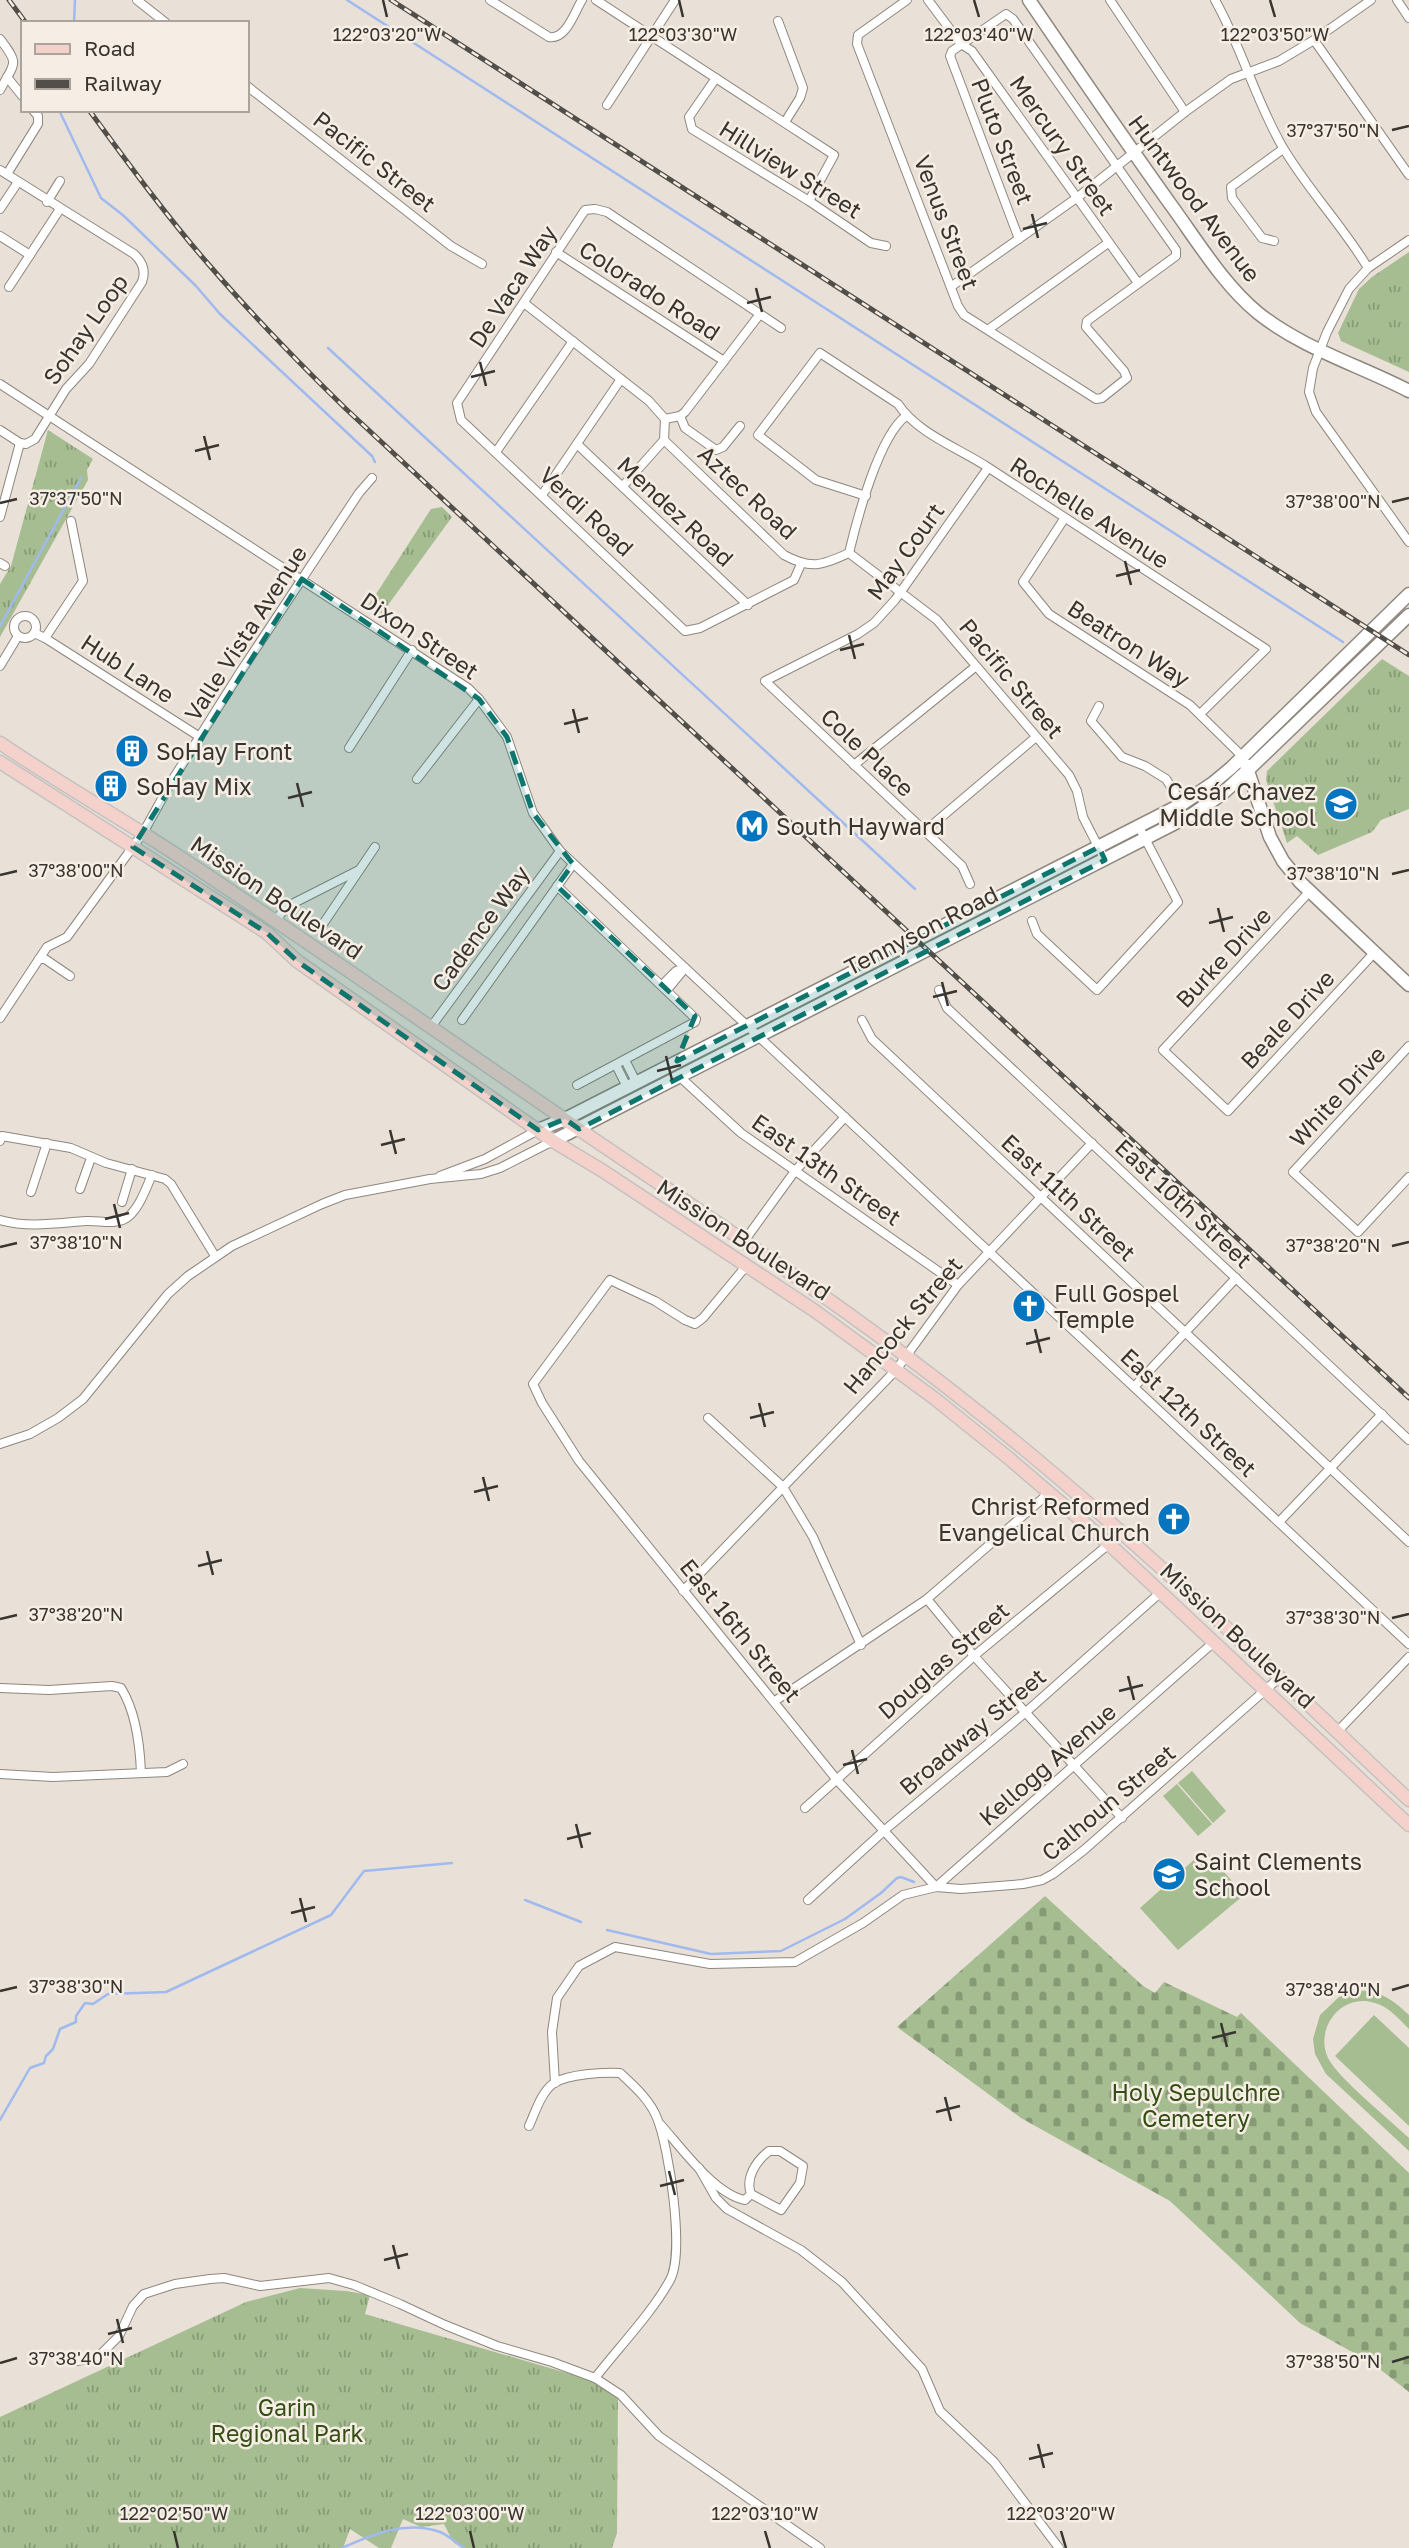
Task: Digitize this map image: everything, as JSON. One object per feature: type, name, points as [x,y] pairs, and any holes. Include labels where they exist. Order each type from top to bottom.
[{"type":"main road","name":"Huntwood Avenue","points":[[1028,0],[1134,153],[1231,285],[1256,311],[1320,351],[1409,391]]},
{"type":"main road","name":"Tennyson Road","points":[[553,1141],[1105,860],[1213,783],[1243,757],[1409,594]]},
{"type":"main road","name":"Tennyson Road","points":[[538,1130],[565,1119],[1099,847],[1142,833],[1208,804],[1248,770],[1409,616]]},
{"type":"main road","name":"Mission Boulevard","points":[[0,743],[276,920],[745,1240],[907,1356],[1014,1440],[1102,1515],[1409,1800]]},
{"type":"main road","points":[[1243,757],[1276,849],[1292,872],[1409,985]]},
{"type":"main road","name":"Mission Boulevard","points":[[0,762],[267,933],[297,961],[553,1141],[747,1265],[896,1370],[1109,1544],[1409,1825]]},
{"type":"main road","points":[[1373,1791],[1386,1778]]},
{"type":"street","points":[[137,0],[163,21]]},
{"type":"street","points":[[490,0],[549,37],[555,38],[561,35],[582,0]]},
{"type":"street","points":[[596,0],[834,155],[809,201]]},
{"type":"street","points":[[607,105],[675,0]]},
{"type":"street","name":"Venus Street","points":[[907,0],[858,35],[857,44],[958,306],[964,315],[1096,399],[1102,398],[1127,379],[1124,370],[1086,327],[1087,321],[1138,284]]},
{"type":"street","name":"Mercury Street","points":[[928,0],[961,44],[972,51],[1138,284]]},
{"type":"street","points":[[1109,0],[1185,111]]},
{"type":"street","points":[[1215,0],[1234,34],[1262,108],[1283,149],[1368,268]]},
{"type":"street","points":[[952,286],[1078,197],[1185,111],[1231,79],[1279,61],[1371,0]]},
{"type":"street","points":[[1397,0],[1409,18]]},
{"type":"street","points":[[961,44],[1006,14],[1013,19],[1176,250],[1176,256],[1138,284]]},
{"type":"street","points":[[778,21],[803,88],[785,122]]},
{"type":"street","points":[[0,38],[15,59],[0,90]]},
{"type":"street","points":[[1314,40],[1409,175]]},
{"type":"street","name":"Pluto Street","points":[[961,44],[950,56],[1019,239]]},
{"type":"street","points":[[7,77],[21,94]]},
{"type":"street","name":"Hillview Street","points":[[716,78],[689,117],[692,130],[809,201],[871,243],[886,246]]},
{"type":"street","name":"Pacific Street","points":[[248,87],[452,246],[482,264]]},
{"type":"street","points":[[3,172],[38,124],[38,116],[35,112]]},
{"type":"street","points":[[1274,241],[1262,238],[1233,198],[1231,187],[1283,149]]},
{"type":"street","name":"Sohay Loop","points":[[3,172],[137,256],[142,263],[144,276],[89,363],[66,388],[49,416]]},
{"type":"street","points":[[47,202],[60,181]]},
{"type":"street","points":[[0,209],[18,182]]},
{"type":"street","points":[[9,287],[60,209]]},
{"type":"street","name":"De Vaca Way","points":[[461,420],[457,402],[585,210],[607,212],[761,314]]},
{"type":"street","points":[[0,236],[30,255]]},
{"type":"street","points":[[1409,240],[1368,268],[1349,289],[1313,368],[1309,392],[1316,412],[1409,542]]},
{"type":"street","points":[[989,329],[1108,243]]},
{"type":"street","name":"Colorado Road","points":[[556,252],[724,361]]},
{"type":"street","points":[[524,303],[649,401],[665,419],[664,440],[623,486]]},
{"type":"street","points":[[665,419],[680,416],[685,412],[761,314],[781,328]]},
{"type":"street","points":[[496,452],[573,341]]},
{"type":"street","name":"Rochelle Avenue","points":[[866,496],[816,480],[758,435],[820,353],[898,404],[906,415],[933,435],[1266,649],[1200,714]]},
{"type":"street","points":[[542,495],[621,379]]},
{"type":"street","name":"Dixon Street","points":[[0,384],[454,677],[479,699],[506,737],[533,813],[560,851],[760,1036]]},
{"type":"street","points":[[849,553],[881,450],[906,415]]},
{"type":"street","points":[[0,430],[26,444],[34,439],[49,416]]},
{"type":"street","points":[[680,416],[685,428],[716,450],[723,447],[740,426]]},
{"type":"street","name":"Verdi Road","points":[[461,420],[685,631],[700,628],[748,605]]},
{"type":"street","name":"Aztec Road","points":[[664,440],[784,555],[802,564],[822,564],[849,553]]},
{"type":"street","points":[[0,517],[20,443]]},
{"type":"street","name":"Mendez Road","points":[[578,445],[748,605]]},
{"type":"street","name":"May Court","points":[[765,681],[858,634],[874,623],[902,591],[988,468]]},
{"type":"street","name":"Valle Vista Avenue","points":[[0,1018],[47,947],[67,937],[143,833],[200,737],[359,493],[372,478]]},
{"type":"street","name":"Beatron Way","points":[[1064,519],[1023,582],[1040,605],[1059,622],[1179,698],[1200,714],[1243,757]]},
{"type":"street","points":[[45,638],[83,581],[71,521]]},
{"type":"street","name":"Pacific Street","points":[[849,553],[937,620],[1037,737],[1074,782],[1083,817],[1105,860]]},
{"type":"street","points":[[748,605],[794,580],[802,564]]},
{"type":"street","name":"Hub Lane","points":[[0,666],[18,636],[14,627],[16,620],[28,617],[35,626],[34,633],[200,737]]},
{"type":"street","points":[[18,636],[26,638],[34,633]]},
{"type":"street","points":[[349,748],[412,650]]},
{"type":"street","points":[[854,765],[975,667]]},
{"type":"street","name":"Cole Place","points":[[765,681],[962,866],[970,884]]},
{"type":"street","points":[[417,779],[479,699]]},
{"type":"street","points":[[1099,706],[1091,721],[1105,739],[1122,757],[1145,766],[1166,779],[1182,804]]},
{"type":"street","points":[[925,831],[1037,737]]},
{"type":"street","points":[[1032,921],[1037,934],[1097,990],[1178,902],[1142,833]]},
{"type":"street","points":[[321,927],[375,847]]},
{"type":"street","name":"Cadence Way","points":[[431,1027],[560,851]]},
{"type":"street","points":[[462,1020],[573,864]]},
{"type":"street","points":[[276,920],[286,907],[359,870]]},
{"type":"street","points":[[557,886],[696,1019],[577,1085]]},
{"type":"street","name":"Burke Drive","points":[[1228,1111],[1163,1050],[1310,891]]},
{"type":"street","name":"Beale Drive","points":[[1228,1111],[1374,953]]},
{"type":"street","points":[[39,960],[45,959],[70,976]]},
{"type":"street","points":[[665,988],[676,971],[685,968]]},
{"type":"street","name":"East 10th Street","points":[[939,990],[947,1008],[1409,1440]]},
{"type":"street","name":"East 11th Street","points":[[862,1020],[872,1039],[1409,1542]]},
{"type":"street","name":"East 12th Street","points":[[760,1036],[1409,1644]]},
{"type":"street","name":"White Drive","points":[[1409,1046],[1293,1172],[1358,1232],[1409,1177]]},
{"type":"street","points":[[620,1062],[631,1085]]},
{"type":"street","name":"East 13th Street","points":[[680,1077],[732,1126],[958,1285]]},
{"type":"street","points":[[745,1240],[795,1171],[845,1117]]},
{"type":"street","name":"Tennyson Road","points":[[430,1179],[485,1159],[538,1130]]},
{"type":"street","points":[[1,1138],[71,1148],[91,1158],[165,1179],[171,1184],[215,1256]]},
{"type":"street","name":"Tennyson Road","points":[[0,1444],[30,1434],[83,1399],[158,1304],[178,1284],[215,1256],[301,1213],[345,1195],[493,1170],[553,1141]]},
{"type":"street","points":[[31,1192],[47,1143]]},
{"type":"street","name":"Hancock Street","points":[[683,1591],[896,1370],[958,1285],[1092,1143]]},
{"type":"street","points":[[80,1189],[91,1158]]},
{"type":"street","points":[[122,1202],[132,1169]]},
{"type":"street","points":[[0,1220],[41,1225],[120,1221],[135,1209],[152,1175]]},
{"type":"street","name":"East 16th Street","points":[[747,1265],[704,1318],[695,1324],[610,1280],[533,1384],[579,1461],[683,1591],[837,1780],[886,1829],[936,1886]]},
{"type":"street","points":[[1134,1387],[1236,1278]]},
{"type":"street","points":[[1279,1522],[1381,1414]]},
{"type":"street","points":[[708,1418],[783,1487],[813,1537],[862,1645]]},
{"type":"street","points":[[775,1701],[927,1599],[1049,1493]]},
{"type":"street","name":"Douglas Street","points":[[805,1808],[974,1656],[1109,1544]]},
{"type":"street","name":"Broadway Street","points":[[808,1900],[886,1829],[1026,1712],[1161,1592]]},
{"type":"street","points":[[927,1599],[974,1656],[1122,1818]]},
{"type":"street","name":"Kellogg Avenue","points":[[936,1886],[1214,1642]]},
{"type":"street","points":[[1337,1732],[1409,1657]]},
{"type":"street","name":"Calhoun Street","points":[[555,2083],[552,2032],[557,1998],[579,1966],[615,1947],[710,1964],[795,1962],[863,1923],[903,1895],[936,1886],[961,1889],[1042,1880],[1063,1867],[1122,1818],[1279,1678]]},
{"type":"street","points":[[0,1688],[121,1688],[129,1705],[139,1746],[141,1773]]},
{"type":"street","points":[[0,1774],[53,1777],[167,1772],[183,1763]]},
{"type":"street","points":[[529,2126],[544,2095],[555,2083],[584,2075],[620,2073],[639,2091],[659,2122],[699,2168],[730,2195],[745,2200],[751,2194]]},
{"type":"street","points":[[595,2378],[670,2280],[675,2266],[676,2232],[665,2141],[659,2122]]},
{"type":"street","points":[[769,2151],[780,2151],[803,2166],[800,2183],[781,2210],[751,2194],[748,2185],[754,2169],[769,2151]]},
{"type":"street","points":[[699,2168],[716,2198],[727,2209],[802,2250],[842,2282],[922,2369],[940,2412],[994,2462],[1059,2548]]},
{"type":"street","points":[[78,2361],[99,2356],[106,2350],[119,2336],[132,2306],[144,2294],[175,2284],[217,2278],[260,2286],[329,2278],[354,2285],[497,2346],[595,2378],[621,2395],[659,2436],[820,2548]]},
{"type":"highlighted area","points":[[302,579],[479,699],[507,737],[533,813],[573,864],[557,886],[695,1016],[677,1061],[1099,847],[1105,860],[579,1129],[565,1119],[538,1130],[297,961],[267,933],[133,847]]},
{"type":"green space","points":[[1409,252],[1409,372],[1341,341],[1338,333],[1359,289]]},
{"type":"green space","points":[[48,430],[93,459],[87,470],[88,480],[0,637],[0,584],[11,566]]},
{"type":"green space","points":[[442,507],[452,517],[380,616],[367,608],[431,509]]},
{"type":"green space","name":"Cesár Chavez Middle School","points":[[1382,659],[1409,676],[1409,809],[1381,820],[1372,832],[1318,855],[1297,836],[1287,843],[1266,780],[1267,771]]},
{"type":"green space","points":[[1192,1771],[1226,1811],[1213,1823],[1178,1783]]},
{"type":"green space","points":[[1177,1784],[1212,1824],[1198,1836],[1163,1796]]},
{"type":"green space","points":[[1205,1850],[1244,1895],[1178,1950],[1140,1908]]},
{"type":"green space","name":"Holy Sepulchre Cemetery","points":[[1045,1896],[1143,1986],[1155,1993],[1164,1982],[1237,2017],[1241,2013],[1409,2173],[1409,2392],[1372,2363],[1300,2323],[1170,2201],[1021,2118],[897,2027]]},
{"type":"green space","points":[[1356,1991],[1372,1992],[1391,2000],[1409,2015],[1409,2029],[1385,2007],[1363,2001],[1352,2003],[1334,2015],[1328,2025],[1325,2047],[1328,2058],[1353,2087],[1409,2138],[1409,2151],[1326,2074],[1315,2054],[1313,2039],[1320,2015],[1339,1997]]},
{"type":"green space","points":[[1374,2015],[1409,2048],[1409,2126],[1335,2056]]},
{"type":"green space","name":"Garin Regional Park","points":[[300,2288],[370,2295],[365,2314],[618,2388],[617,2533],[612,2548],[462,2548],[453,2542],[444,2524],[421,2527],[403,2519],[391,2548],[379,2548],[350,2529],[343,2548],[0,2548],[0,2417],[246,2302]]},
{"type":"waterway","points":[[74,21],[75,0]]},
{"type":"waterway","points":[[347,0],[1343,642]]},
{"type":"waterway","points":[[60,112],[101,198],[124,216],[196,286],[220,314],[372,456],[375,462]]},
{"type":"waterway","points":[[328,348],[915,889]]},
{"type":"waterway","points":[[0,626],[81,478]]},
{"type":"waterway","points":[[0,2120],[30,2068],[44,2063],[46,2056],[53,2049],[60,2029],[76,2022],[76,2016],[85,2003],[93,2004],[108,1994],[166,1992],[331,1915],[364,1871],[452,1863]]},
{"type":"waterway","points":[[607,1930],[711,1954],[781,1951],[845,1919],[897,1878],[914,1882]]},
{"type":"waterway","points":[[525,1900],[581,1922]]},
{"type":"waterway","points":[[342,2548],[390,2530],[415,2527],[440,2532],[464,2548]]},
{"type":"railway","points":[[9,0],[25,21]]},
{"type":"railway","points":[[391,0],[1409,655]]},
{"type":"railway","points":[[90,112],[163,209],[210,266],[276,339],[346,409],[1409,1398]]},
{"type":"place","name":"SoHay Front","points":[[132,751]]},
{"type":"place","name":"SoHay Mix","points":[[111,786]]},
{"type":"place","name":"Cesár Chavez Middle School","points":[[1341,804]]},
{"type":"place","name":"South Hayward","points":[[752,826]]},
{"type":"place","name":"Full Gospel Temple","points":[[1029,1306]]},
{"type":"place","name":"Christ Reformed Evangelical Church","points":[[1174,1519]]},
{"type":"place","name":"Saint Clements School","points":[[1169,1874]]}]
